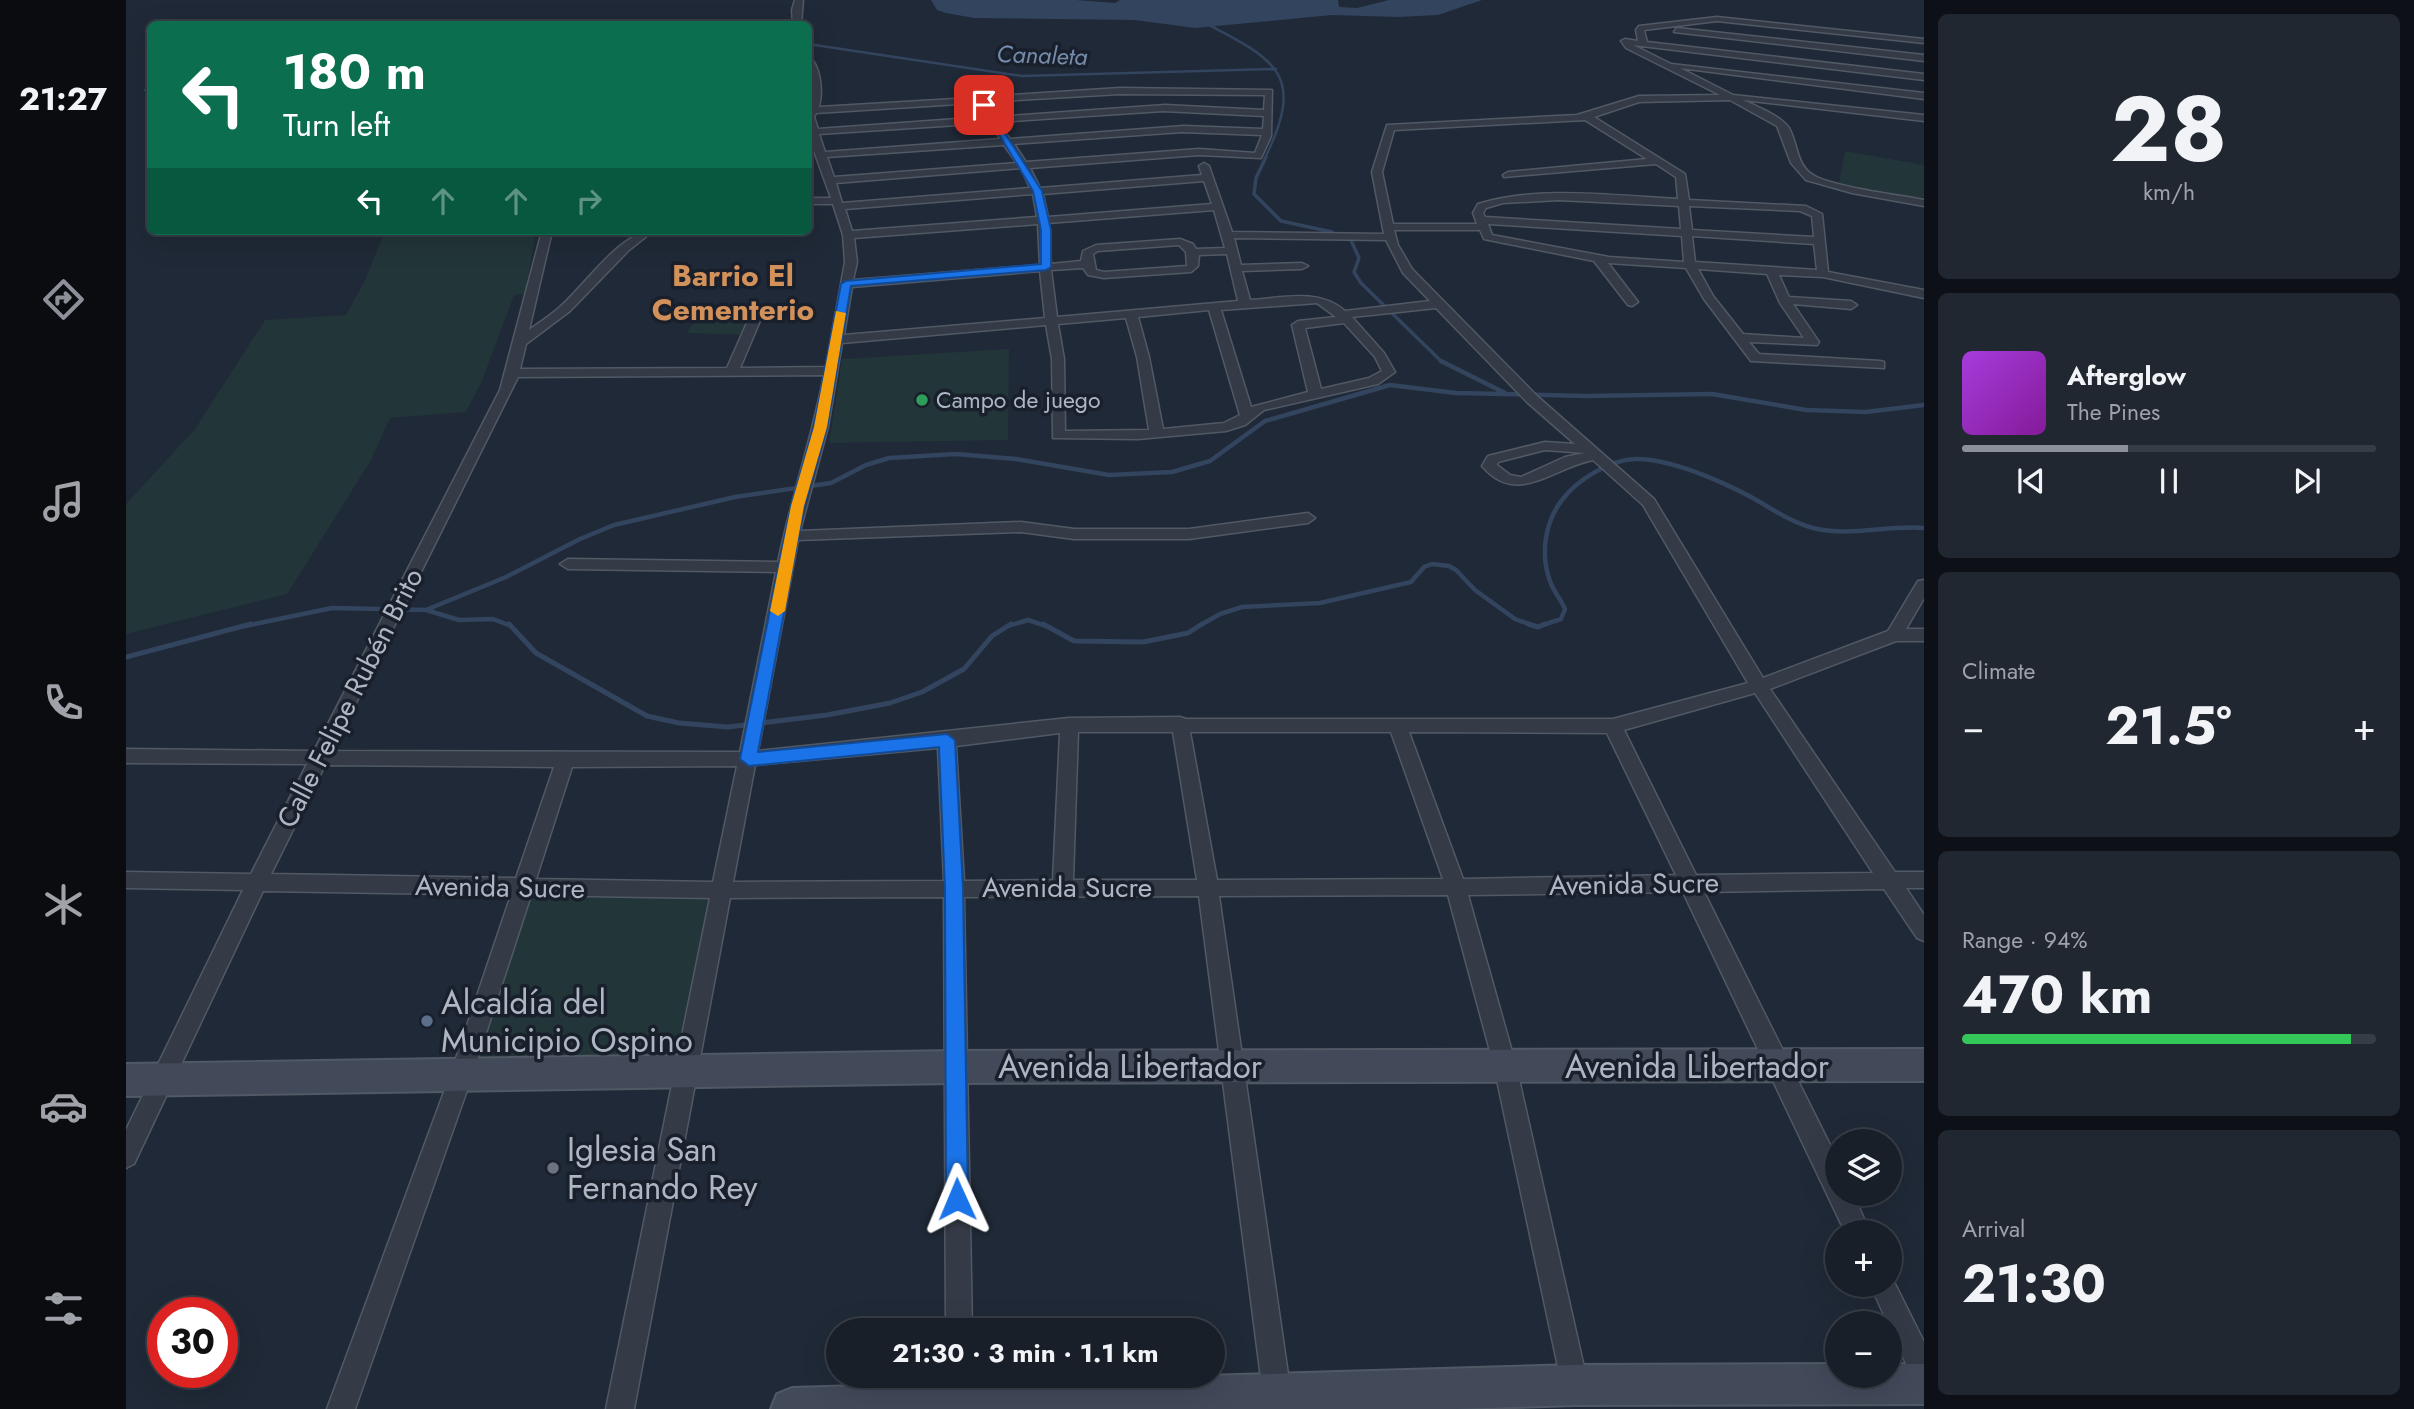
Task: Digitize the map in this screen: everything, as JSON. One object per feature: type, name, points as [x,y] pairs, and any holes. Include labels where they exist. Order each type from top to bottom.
[{"type":"main road","name":"Avenida Libertador","points":[[126,1080],[955,1067],[1231,1065],[1780,1068],[1924,1065]]},
{"type":"main road","points":[[792,1409],[960,1396],[1278,1401],[1574,1385],[1924,1384]]},
{"type":"street","points":[[797,21],[799,0]]},
{"type":"street","points":[[1643,43],[1640,30],[1717,19],[1924,41]]},
{"type":"street","points":[[1650,27],[1924,58]]},
{"type":"street","points":[[1827,30],[1832,47],[1837,107]]},
{"type":"street","points":[[1924,77],[1625,41],[1629,46],[1780,124],[1785,130],[1796,163],[1810,177],[1834,186],[1924,203]]},
{"type":"street","points":[[1661,63],[1924,96]]},
{"type":"street","points":[[812,76],[817,94],[812,109]]},
{"type":"street","points":[[835,340],[1053,321],[1130,314],[1214,307],[1245,304],[1321,300],[1378,351],[1389,372],[1373,381],[1315,392],[1259,407],[1226,428],[1157,434],[1058,435],[1058,359],[1053,321],[1047,294],[1044,219],[1038,191],[968,86]]},
{"type":"street","points":[[812,115],[979,100],[1150,90],[1269,92],[1261,155],[1199,152],[830,180]]},
{"type":"street","points":[[1150,90],[1185,130],[1199,152],[1233,251],[1245,304]]},
{"type":"street","points":[[1924,118],[1727,96],[1625,101],[1587,117],[1503,124],[1390,127],[1377,172],[1390,232],[1407,271],[1528,395],[1649,502],[1759,686],[1924,932]]},
{"type":"street","points":[[621,1409],[792,536],[821,427],[850,262],[848,234],[812,132],[1166,109],[1268,113]]},
{"type":"street","points":[[1587,117],[1681,176],[1690,266],[1708,297],[1755,358],[1880,365]]},
{"type":"street","points":[[820,155],[1185,130],[1266,132]]},
{"type":"street","points":[[1508,175],[1659,161]]},
{"type":"street","points":[[812,201],[838,204],[1208,177]]},
{"type":"street","points":[[1823,274],[1816,214],[1808,209],[1580,198],[1518,198],[1482,206],[1478,212],[1489,237],[1598,258],[1823,274],[1924,294]]},
{"type":"street","points":[[848,234],[1218,207]]},
{"type":"street","points":[[1228,235],[1390,232],[1482,223],[1820,241]]},
{"type":"street","name":"Calle Felipe Rubén Brito","points":[[126,1156],[257,882],[508,390],[546,235]]},
{"type":"street","points":[[521,342],[566,308],[625,248],[643,235]]},
{"type":"street","points":[[1180,242],[1189,246],[1194,267],[1186,271],[1098,275],[1090,271],[1087,264],[1087,253],[1096,248],[1180,242]]},
{"type":"street","points":[[1192,252],[1233,251]]},
{"type":"street","points":[[1598,258],[1632,302]]},
{"type":"street","points":[[846,284],[1087,264]]},
{"type":"street","points":[[1238,268],[1301,266]]},
{"type":"street","points":[[1741,338],[1813,342],[1784,300],[1771,270]]},
{"type":"street","points":[[1784,300],[1851,305]]},
{"type":"street","points":[[1315,392],[1298,325],[1439,304]]},
{"type":"street","points":[[1214,307],[1247,416]]},
{"type":"street","points":[[1130,314],[1141,348],[1157,434]]},
{"type":"street","points":[[732,372],[756,316]]},
{"type":"street","points":[[513,373],[830,371]]},
{"type":"street","points":[[1545,446],[1602,460],[1570,460],[1523,482],[1506,479],[1489,466],[1493,459],[1545,446]]},
{"type":"street","points":[[792,536],[1021,527],[1074,534],[1157,535],[1308,518]]},
{"type":"street","points":[[568,564],[786,566]]},
{"type":"street","points":[[1895,635],[1924,585]]},
{"type":"street","points":[[126,756],[749,759],[1069,725],[1180,723],[1613,726],[1759,686],[1895,635],[1924,635]]},
{"type":"street","points":[[1180,723],[1208,887],[1278,1401]]},
{"type":"street","points":[[1397,724],[1456,887],[1505,1066],[1574,1385]]},
{"type":"street","points":[[1063,887],[1069,725]]},
{"type":"street","points":[[1613,726],[1825,1161]]},
{"type":"street","points":[[947,740],[954,888],[959,1318]]},
{"type":"street","points":[[341,1409],[462,1073],[565,760]]},
{"type":"street","name":"Avenida Sucre","points":[[126,880],[724,890],[1456,887],[1924,880]]},
{"type":"street","points":[[1889,1297],[1924,1371]]},
{"type":"green space","points":[[1845,151],[1924,165],[1924,199],[1839,184]]},
{"type":"green space","points":[[383,235],[535,235],[525,294],[514,295],[482,381],[466,412],[390,418],[371,460],[287,594],[126,634],[126,504],[195,429],[265,320],[346,315],[365,280]]},
{"type":"green space","points":[[698,314],[751,316],[742,335],[687,333]]},
{"type":"green space","name":"Campo de juego","points":[[1009,349],[1008,440],[829,443],[842,359]]},
{"type":"green space","points":[[523,888],[724,890],[685,1073],[462,1073]]},
{"type":"water","points":[[931,0],[1076,0],[1115,3],[1120,0],[1338,0],[1339,7],[1357,8],[1389,0],[1482,0],[1438,15],[1332,15],[1195,28],[1135,20],[974,18],[937,10]]},
{"type":"waterway","name":"Canaleta","points":[[1207,24],[1251,48],[1274,69]]},
{"type":"waterway","name":"Canaleta","points":[[812,45],[1022,76],[1274,69]]},
{"type":"waterway","name":"Canaleta","points":[[1265,158],[1283,107],[1283,89],[1274,69]]},
{"type":"waterway","name":"Canaleta","points":[[1266,157],[1256,178],[1254,194],[1281,221],[1332,232]]},
{"type":"waterway","name":"Canaleta","points":[[1350,238],[1359,258],[1354,272],[1361,283],[1442,362]]},
{"type":"waterway","name":"Canaleta","points":[[1441,361],[1505,393]]},
{"type":"waterway","points":[[426,610],[506,577],[580,539],[614,525],[735,497],[831,483],[866,465],[889,458],[956,454],[1016,459],[1109,475],[1172,472],[1210,461],[1265,421],[1390,385],[1456,393],[1586,396],[1712,394],[1806,410],[1866,412],[1924,405]]},
{"type":"waterway","points":[[1542,626],[1561,619],[1565,609],[1551,585],[1545,560],[1548,528],[1556,509],[1568,493],[1585,479],[1604,467],[1625,460],[1663,462],[1694,472],[1813,528],[1840,531],[1924,528]]},
{"type":"waterway","points":[[1199,626],[1220,614],[1242,607],[1320,603],[1411,582],[1424,567],[1432,564],[1449,566],[1456,570],[1475,590],[1515,619],[1535,626]]},
{"type":"waterway","points":[[245,626],[332,608],[426,610]]},
{"type":"waterway","points":[[426,610],[459,620],[493,619],[511,626]]},
{"type":"waterway","points":[[1008,626],[1028,620],[1046,626]]},
{"type":"waterway","points":[[126,657],[251,624]]},
{"type":"waterway","points":[[511,626],[536,653],[647,716],[679,723],[728,727],[827,715],[890,703],[922,692],[964,669],[992,636],[1011,624]]},
{"type":"waterway","points":[[1043,624],[1074,641],[1143,642],[1188,633],[1202,624]]},
{"type":"waterway","points":[[1528,624],[1542,626]]},
{"type":"slow traffic","points":[[778,611],[797,506],[821,427],[840,313]]},
{"type":"place","name":"Campo de juego","points":[[922,400]]},
{"type":"place","name":"Alcaldía del Municipio Ospino","points":[[427,1021]]},
{"type":"place","name":"Iglesia San Fernando Rey","points":[[553,1168]]},
{"type":"district","name":"Barrio El Cementerio","points":[[733,292]]},
{"type":"route","points":[[957,1199],[954,888],[947,740],[749,759],[797,506],[821,427],[846,284],[1046,267],[1046,230],[1038,191],[984,105]]}]
